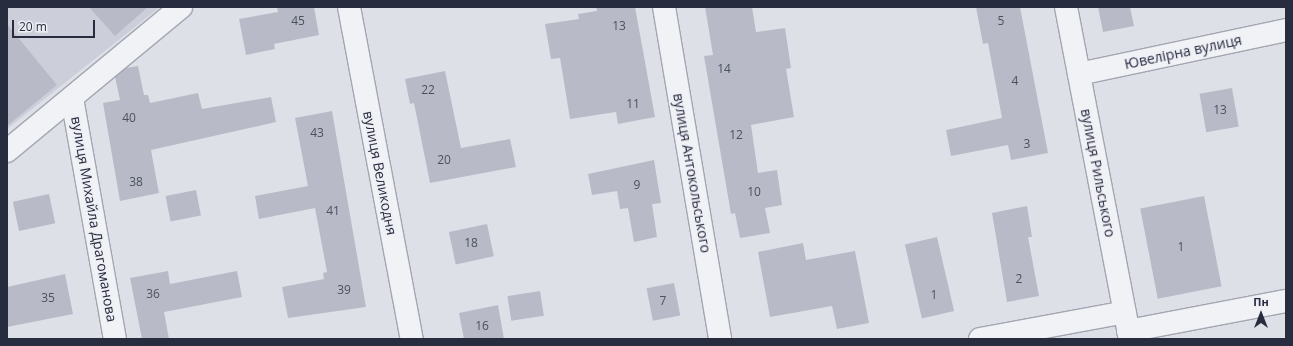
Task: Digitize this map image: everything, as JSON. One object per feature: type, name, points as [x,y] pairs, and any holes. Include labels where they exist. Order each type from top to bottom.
[{"type":"street","points":[[7,151],[181,7]]},
{"type":"street","name":"вулиця Великодня","points":[[349,7],[412,339]]},
{"type":"street","name":"вулиця Антокольського","points":[[664,7],[720,339]]},
{"type":"street","name":"вулиця Рильського","points":[[1066,7],[1128,327]]},
{"type":"street","name":"Ювелірна вулиця","points":[[1079,74],[1286,30]]},
{"type":"street","name":"вулиця Михайла Драгоманова","points":[[72,98],[115,339]]},
{"type":"street","points":[[980,339],[1128,327],[1286,301]]},
{"type":"shaded area","points":[[7,7],[160,7],[7,129]]},
{"type":"building","points":[[89,7],[148,7],[115,36]]},
{"type":"building","points":[[277,7],[314,7],[319,35],[274,44],[275,49],[246,55],[239,19],[278,12]]},
{"type":"building","points":[[596,7],[635,7],[655,117],[618,124],[616,112],[570,119],[560,58],[551,59],[545,24],[579,19],[578,14],[597,11]]},
{"type":"building","points":[[705,7],[752,7],[756,32],[785,28],[791,68],[786,69],[794,117],[751,125],[758,173],[777,170],[782,205],[765,208],[770,233],[740,238],[735,213],[731,214],[704,56],[713,55]]},
{"type":"building","points":[[976,7],[1020,7],[1048,153],[1011,160],[1008,145],[951,156],[946,130],[1002,118],[988,43],[983,44]]},
{"type":"building","points":[[1098,7],[1130,7],[1134,26],[1103,32]]},
{"type":"building","points":[[7,24],[57,85],[7,126]]},
{"type":"building","points":[[138,66],[144,95],[148,95],[150,103],[198,93],[202,109],[271,97],[276,122],[151,150],[159,193],[120,201],[103,103],[120,100],[115,77],[126,68]]},
{"type":"building","points":[[445,71],[461,148],[510,139],[516,167],[430,183],[414,103],[410,104],[405,79]]},
{"type":"building","points":[[1232,88],[1239,126],[1206,132],[1200,94]]},
{"type":"building","points":[[332,111],[366,307],[288,318],[282,287],[324,279],[323,273],[327,272],[315,208],[259,219],[255,196],[308,186],[295,118]]},
{"type":"building","points":[[654,160],[661,203],[652,204],[657,237],[634,242],[628,208],[620,209],[617,191],[592,195],[588,174]]},
{"type":"building","points":[[196,190],[201,216],[171,221],[166,196]]},
{"type":"building","points":[[49,194],[55,223],[19,231],[13,202]]},
{"type":"building","points":[[1204,196],[1222,286],[1158,299],[1140,208]]},
{"type":"building","points":[[1027,206],[1032,237],[1028,237],[1039,296],[1007,302],[992,213]]},
{"type":"building","points":[[487,224],[494,256],[456,264],[449,232]]},
{"type":"building","points":[[937,237],[954,311],[922,318],[905,244]]},
{"type":"building","points":[[803,243],[806,260],[855,251],[869,323],[837,329],[832,306],[770,317],[758,252]]},
{"type":"building","points":[[168,271],[170,284],[237,271],[242,297],[164,312],[169,339],[142,339],[130,278]]},
{"type":"building","points":[[65,274],[73,314],[7,327],[7,287]]},
{"type":"building","points":[[674,283],[680,315],[653,321],[647,288]]},
{"type":"building","points":[[540,291],[544,316],[511,321],[507,296]]},
{"type":"building","points":[[498,305],[504,339],[464,339],[459,313]]}]
